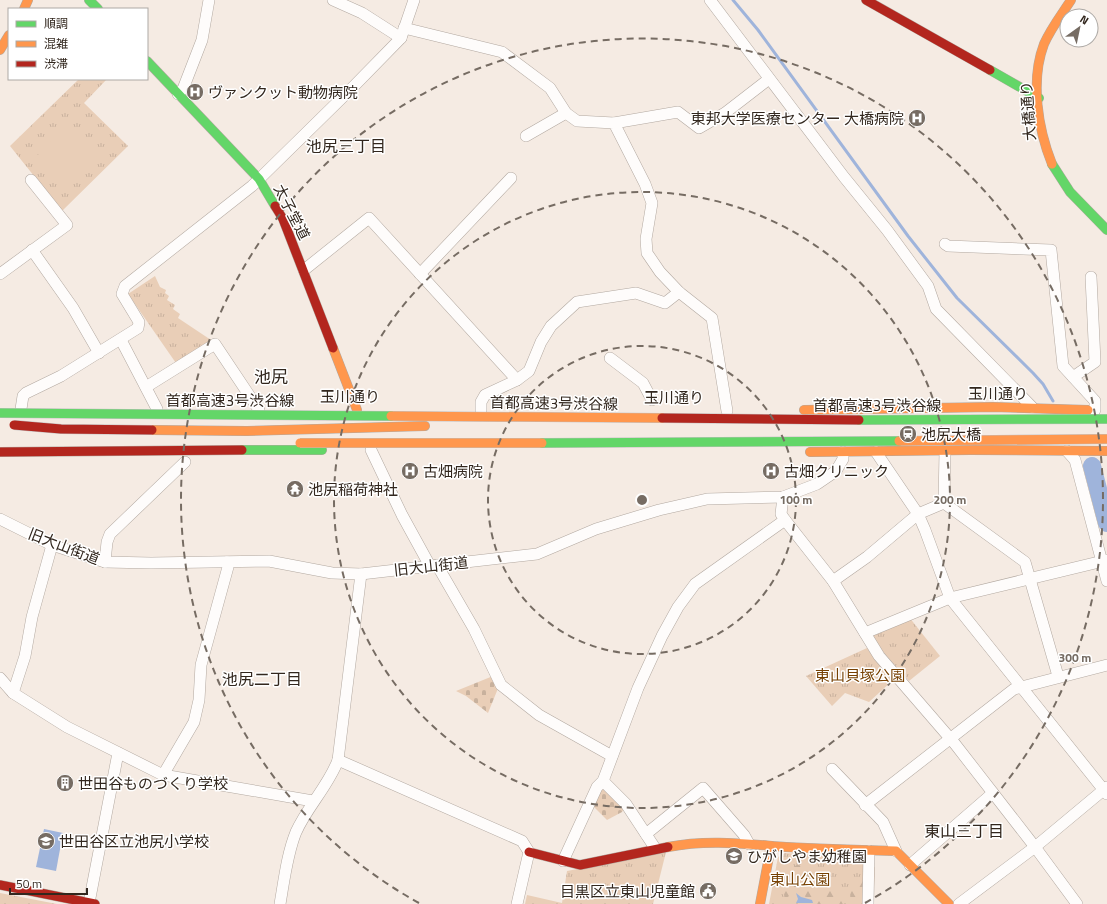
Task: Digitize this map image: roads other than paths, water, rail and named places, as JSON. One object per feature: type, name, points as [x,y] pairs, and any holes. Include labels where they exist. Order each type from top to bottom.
[{"type":"main road","points":[[89,0],[97,8]]},
{"type":"main road","points":[[866,0],[1038,98]]},
{"type":"main road","name":"大橋通り","points":[[1071,0],[1046,41],[1042,51],[1038,98],[1040,124],[1049,161],[1070,193],[1107,230]]},
{"type":"main road","points":[[0,50],[8,37]]},
{"type":"main road","name":"太子堂道","points":[[148,62],[259,179],[283,219],[357,410]]},
{"type":"main road","name":"玉川通り","points":[[0,409],[728,411],[1032,407],[1107,410]]},
{"type":"main road","points":[[5,424],[61,429],[106,430],[247,431],[342,429],[426,426],[503,411]]},
{"type":"main road","name":"首都高速3号渋谷線","points":[[0,413],[874,420],[998,418],[1107,420]]},
{"type":"main road","points":[[874,420],[924,424],[1059,429],[1107,443]]},
{"type":"main road","points":[[300,443],[420,435],[505,433]]},
{"type":"main road","points":[[545,433],[840,433],[887,436],[970,450],[1107,451]]},
{"type":"main road","points":[[799,452],[876,452],[947,446],[1107,440]]},
{"type":"main road","points":[[16,442],[773,443],[1107,448]]},
{"type":"main road","points":[[947,446],[970,450]]},
{"type":"main road","points":[[0,452],[371,450],[651,452]]},
{"type":"main road","points":[[529,852],[563,862],[580,865],[654,848],[690,842],[896,851],[948,904]]},
{"type":"main road","points":[[760,904],[772,846]]},
{"type":"main road","points":[[0,885],[91,904]]},
{"type":"street","points":[[178,94],[183,89],[202,40],[209,0]]},
{"type":"street","points":[[333,0],[402,33],[502,52],[550,88],[566,112],[577,121],[614,123],[678,112],[699,128],[725,113],[769,79]]},
{"type":"street","points":[[21,409],[23,396],[26,393],[61,376],[138,328],[140,325],[122,294],[125,286],[259,179],[402,33],[414,0]]},
{"type":"street","points":[[710,0],[928,286],[936,309],[1032,407]]},
{"type":"street","points":[[526,136],[566,112]]},
{"type":"street","points":[[614,123],[645,184],[652,202],[646,239],[647,253],[660,272],[679,292],[712,318],[728,411]]},
{"type":"street","points":[[420,274],[511,178]]},
{"type":"street","points":[[0,274],[67,225],[31,180]]},
{"type":"street","points":[[304,270],[369,218],[517,380]]},
{"type":"street","points":[[945,244],[948,246],[1051,250],[1062,366],[1095,401],[1095,410]]},
{"type":"street","points":[[32,250],[73,308],[99,353]]},
{"type":"street","points":[[1073,377],[1095,362],[1091,276]]},
{"type":"street","points":[[481,411],[482,402],[485,395],[517,380],[529,371],[541,342],[551,326],[577,302],[636,293],[665,303],[679,292]]},
{"type":"street","points":[[121,340],[157,409]]},
{"type":"street","points":[[146,387],[215,344],[259,410]]},
{"type":"street","points":[[610,358],[643,383],[652,400]]},
{"type":"street","points":[[0,400],[0,409]]},
{"type":"street","points":[[944,504],[947,446]]},
{"type":"street","points":[[371,450],[402,515],[474,629],[501,685],[539,715],[612,756]]},
{"type":"street","points":[[1067,451],[1075,460],[1105,561],[1107,581]]},
{"type":"street","name":"旧大山街道","points":[[0,519],[52,545],[105,562],[269,561],[332,573],[361,574],[537,554],[596,529],[659,510],[707,499],[782,497],[817,484],[836,472],[843,459],[843,452]]},
{"type":"street","points":[[876,452],[918,514],[950,598],[1020,687],[1106,791],[959,904]]},
{"type":"street","points":[[105,562],[107,542],[110,534],[185,462]]},
{"type":"street","points":[[782,497],[781,514],[832,581],[879,656],[951,739],[1035,847],[1077,904]]},
{"type":"street","points":[[832,581],[861,562],[918,514],[944,504]]},
{"type":"street","points":[[944,504],[1025,562],[1058,676]]},
{"type":"street","points":[[563,862],[597,787],[603,781],[638,688],[662,636],[678,607],[695,584],[785,520]]},
{"type":"street","points":[[13,693],[25,656],[32,617],[52,545]]},
{"type":"street","points":[[865,633],[950,598],[1105,561]]},
{"type":"street","points":[[163,775],[194,722],[199,700],[201,665],[228,567],[227,562]]},
{"type":"street","points":[[280,904],[296,833],[313,800],[335,768],[338,760],[361,574]]},
{"type":"street","points":[[865,805],[951,739],[1014,688],[1107,665]]},
{"type":"street","points":[[0,678],[13,693],[67,727],[163,775],[313,800]]},
{"type":"street","points":[[91,904],[118,753]]},
{"type":"street","points":[[338,760],[522,841],[529,852],[517,904]]},
{"type":"street","points":[[832,769],[883,822],[896,851]]},
{"type":"street","points":[[603,781],[626,804],[654,848]]},
{"type":"street","points":[[646,834],[703,788],[744,835],[749,844]]},
{"type":"street","points":[[910,865],[993,793]]},
{"type":"street","points":[[868,904],[869,851]]},
{"type":"water","points":[[44,829],[63,833],[56,871],[36,867]]},
{"type":"water","points":[[796,893],[801,897],[812,900],[813,903],[796,903],[798,899]]},
{"type":"waterway","points":[[733,0],[758,30],[908,236],[957,298],[1033,373],[1043,384],[1053,401]]},
{"type":"waterway","points":[[1092,466],[1107,523]]},
{"type":"place","name":"ヴァンクット動物病院","points":[[195,92]]},
{"type":"place","name":"東邦大学医療センター 大橋病院","points":[[917,118]]},
{"type":"place","name":"池尻大橋","points":[[908,434]]},
{"type":"place","name":"古畑病院","points":[[410,471]]},
{"type":"place","name":"古畑クリニック","points":[[771,471]]},
{"type":"place","name":"池尻稲荷神社","points":[[295,489]]},
{"type":"place","name":"世田谷ものづくり学校","points":[[65,783]]},
{"type":"place","name":"世田谷区立池尻小学校","points":[[46,841]]},
{"type":"place","name":"ひがしやま幼稚園","points":[[734,856]]},
{"type":"place","name":"目黒区立東山児童館","points":[[708,891]]},
{"type":"district","name":"池尻三丁目","points":[[346,146]]},
{"type":"district","name":"池尻","points":[[271,377]]},
{"type":"district","name":"池尻二丁目","points":[[262,679]]},
{"type":"district","name":"東山三丁目","points":[[964,831]]},
{"type":"park label","name":"東山貝塚公園","points":[[860,675]]},
{"type":"park label","name":"東山公園","points":[[800,879]]}]
